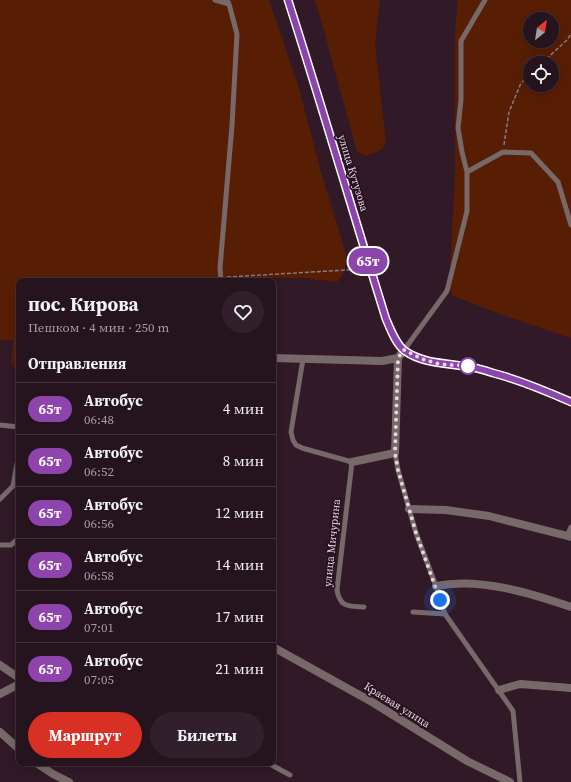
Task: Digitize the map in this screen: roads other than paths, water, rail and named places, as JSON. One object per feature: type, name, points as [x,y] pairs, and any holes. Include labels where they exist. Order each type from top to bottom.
[{"type":"main road","name":"улица Кутузова","points":[[288,0],[371,270],[392,333],[404,350],[422,359],[439,364],[465,366],[495,373],[526,383],[571,402]]},
{"type":"street","points":[[352,462],[395,453],[398,358],[404,350]]},
{"type":"street","points":[[276,358],[382,361],[398,358]]},
{"type":"street","points":[[409,509],[446,510],[489,516],[569,537]]},
{"type":"street","points":[[436,586],[453,583],[486,584],[536,596],[571,607]]},
{"type":"street","name":"Краевая улица","points":[[276,649],[372,702],[467,761],[510,782]]},
{"type":"street","points":[[0,665],[16,676]]},
{"type":"street","points":[[499,690],[520,684],[571,688]]},
{"type":"street","points":[[0,694],[16,686]]},
{"type":"street","points":[[0,732],[16,746]]},
{"type":"street","points":[[41,766],[69,782]]},
{"type":"lane","points":[[215,0],[228,2],[237,34],[221,278]]},
{"type":"lane","points":[[404,350],[446,291],[467,211],[468,172],[462,152],[458,128],[461,100],[462,41],[485,0]]},
{"type":"lane","points":[[468,172],[503,152],[531,153],[558,182],[571,225]]},
{"type":"lane","points":[[303,359],[290,432],[293,440],[296,445],[302,448],[352,462]]},
{"type":"lane","points":[[0,425],[16,427]]},
{"type":"lane","points":[[395,453],[398,470],[416,533],[445,614],[513,711],[520,782]]},
{"type":"lane","name":"улица Мичурина","points":[[352,462],[337,590],[340,601],[343,604],[364,607]]},
{"type":"lane","points":[[0,499],[13,486],[16,470]]},
{"type":"lane","points":[[569,537],[571,527]]},
{"type":"lane","points":[[0,545],[11,545],[16,541]]},
{"type":"lane","points":[[413,612],[445,614]]},
{"type":"lane","points":[[274,766],[290,775]]}]
